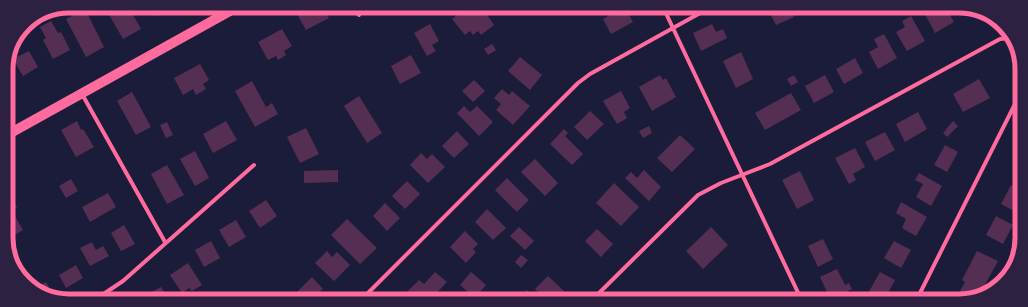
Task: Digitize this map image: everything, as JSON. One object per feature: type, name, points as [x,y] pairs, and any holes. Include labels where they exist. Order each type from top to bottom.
[{"type":"main road","points":[[13,132],[227,13]]},
{"type":"street","points":[[666,13],[799,294]]},
{"type":"street","points":[[367,294],[578,83],[590,74],[701,13]]},
{"type":"street","points":[[598,294],[698,196],[721,183],[770,164],[1000,39],[1006,38]]},
{"type":"street","points":[[82,94],[165,242]]},
{"type":"street","points":[[920,294],[1015,104]]},
{"type":"street","points":[[104,294],[123,281],[165,242],[254,165]]},
{"type":"building","points":[[77,13],[87,13],[104,47],[86,57],[66,19]]},
{"type":"building","points":[[108,13],[132,13],[141,29],[123,39]]},
{"type":"building","points":[[296,13],[326,13],[329,18],[306,30]]},
{"type":"building","points":[[460,13],[486,13],[494,25],[481,35],[478,31],[473,35],[470,31],[465,35],[452,19]]},
{"type":"building","points":[[613,13],[628,13],[633,22],[611,34],[603,19]]},
{"type":"building","points":[[770,13],[792,13],[794,17],[776,25]]},
{"type":"building","points":[[949,13],[954,22],[935,33],[925,14]]},
{"type":"building","points":[[911,16],[925,41],[907,51],[896,32],[905,27],[902,21]]},
{"type":"building","points":[[51,21],[58,33],[61,32],[70,50],[53,59],[43,40],[46,38],[40,27]]},
{"type":"building","points":[[430,24],[439,41],[432,45],[436,51],[427,56],[414,33]]},
{"type":"building","points":[[712,24],[716,32],[723,29],[727,38],[701,51],[693,33]]},
{"type":"building","points":[[282,29],[292,46],[284,51],[286,55],[278,60],[276,56],[268,60],[258,42]]},
{"type":"building","points":[[884,34],[897,58],[878,69],[869,52],[878,47],[874,39]]},
{"type":"building","points":[[492,44],[496,50],[488,55],[484,49]]},
{"type":"building","points":[[29,51],[38,67],[23,76],[14,61],[14,58]]},
{"type":"building","points":[[741,52],[753,79],[736,88],[723,61]]},
{"type":"building","points":[[411,55],[421,73],[400,84],[391,66]]},
{"type":"building","points":[[520,57],[542,75],[530,90],[508,71]]},
{"type":"building","points":[[855,58],[863,73],[844,84],[836,69]]},
{"type":"building","points":[[200,64],[209,80],[203,84],[206,89],[196,95],[193,89],[183,95],[174,78]]},
{"type":"building","points":[[660,75],[663,80],[666,78],[676,97],[652,111],[639,87]]},
{"type":"building","points":[[794,75],[798,82],[791,86],[787,79]]},
{"type":"building","points":[[825,75],[834,92],[814,103],[805,86]]},
{"type":"building","points":[[979,79],[990,98],[963,112],[953,94]]},
{"type":"building","points":[[474,80],[485,91],[473,102],[462,91]]},
{"type":"building","points":[[252,81],[266,107],[272,103],[278,114],[255,127],[235,91]]},
{"type":"building","points":[[502,89],[509,95],[512,91],[530,106],[513,125],[496,110],[501,104],[494,98]]},
{"type":"building","points":[[621,91],[630,108],[624,112],[627,118],[617,124],[603,101]]},
{"type":"building","points":[[132,92],[151,127],[136,135],[117,101]]},
{"type":"building","points":[[791,93],[801,110],[765,130],[755,113]]},
{"type":"building","points":[[359,96],[382,133],[367,143],[344,106]]},
{"type":"building","points":[[464,106],[470,112],[477,106],[493,122],[479,136],[457,113]]},
{"type":"building","points":[[590,111],[604,124],[587,140],[574,127]]},
{"type":"building","points":[[918,112],[927,129],[905,142],[896,124]]},
{"type":"building","points":[[77,121],[81,130],[83,129],[94,147],[76,157],[61,130]]},
{"type":"building","points":[[226,121],[237,140],[213,153],[203,134]]},
{"type":"building","points":[[953,121],[958,126],[947,137],[943,133]]},
{"type":"building","points":[[167,122],[173,135],[166,138],[160,125]]},
{"type":"building","points":[[649,126],[652,133],[643,138],[639,131]]},
{"type":"building","points":[[306,128],[319,154],[300,163],[287,137]]},
{"type":"building","points":[[564,129],[568,133],[565,136],[583,154],[572,165],[550,144]]},
{"type":"building","points":[[457,131],[469,144],[454,158],[442,146]]},
{"type":"building","points":[[885,132],[895,150],[875,161],[865,142]]},
{"type":"building","points":[[680,135],[695,149],[672,172],[657,158]]},
{"type":"building","points":[[945,145],[958,152],[947,172],[934,165]]},
{"type":"building","points":[[855,148],[865,167],[853,174],[856,180],[849,184],[835,158]]},
{"type":"building","points":[[195,151],[209,178],[195,186],[180,159]]},
{"type":"building","points":[[421,153],[427,159],[432,154],[445,167],[428,183],[410,165]]},
{"type":"building","points":[[535,159],[558,183],[545,196],[521,172]]},
{"type":"building","points":[[167,165],[184,195],[167,204],[151,174]]},
{"type":"building","points":[[338,170],[338,182],[304,183],[304,171]]},
{"type":"building","points":[[644,170],[661,187],[649,201],[625,178],[631,172],[637,178]]},
{"type":"building","points":[[800,171],[814,200],[797,209],[782,180]]},
{"type":"building","points":[[919,173],[942,186],[931,206],[916,197],[923,184],[915,180]]},
{"type":"building","points":[[507,178],[529,200],[517,212],[495,190]]},
{"type":"building","points":[[71,179],[78,191],[66,198],[59,186]]},
{"type":"building","points":[[407,181],[420,194],[405,209],[392,196]]},
{"type":"building","points":[[614,183],[639,207],[621,226],[596,203]]},
{"type":"building","points":[[1011,185],[1015,187],[1015,211],[1001,204]]},
{"type":"building","points":[[108,193],[116,207],[90,222],[82,207]]},
{"type":"building","points":[[266,200],[277,216],[260,228],[249,211]]},
{"type":"building","points":[[13,201],[17,208],[13,210]]},
{"type":"building","points":[[901,202],[927,217],[916,236],[902,228],[906,219],[896,213]]},
{"type":"building","points":[[385,203],[400,218],[387,231],[373,216]]},
{"type":"building","points":[[487,209],[506,228],[493,240],[475,222]]},
{"type":"building","points":[[13,213],[23,230],[13,236]]},
{"type":"building","points":[[996,216],[1013,225],[1003,244],[986,235]]},
{"type":"building","points":[[347,219],[377,248],[360,264],[331,235]]},
{"type":"building","points":[[236,220],[246,237],[229,247],[219,230]]},
{"type":"building","points":[[124,225],[135,244],[121,251],[111,233]]},
{"type":"building","points":[[519,227],[534,241],[525,250],[510,236]]},
{"type":"building","points":[[711,227],[728,245],[703,269],[686,251]]},
{"type":"building","points":[[597,229],[613,244],[601,257],[585,241]]},
{"type":"building","points":[[465,231],[478,244],[473,249],[476,252],[466,263],[450,247]]},
{"type":"building","points":[[823,239],[833,259],[818,267],[808,246]]},
{"type":"building","points":[[211,241],[220,258],[204,267],[195,250]]},
{"type":"building","points":[[894,241],[911,250],[901,268],[884,258]]},
{"type":"building","points":[[92,242],[96,250],[103,246],[109,256],[90,266],[80,248]]},
{"type":"building","points":[[327,251],[332,257],[337,252],[350,265],[334,281],[315,263]]},
{"type":"building","points":[[977,251],[998,261],[983,288],[970,293],[959,294],[965,282],[962,280]]},
{"type":"building","points":[[521,255],[528,260],[521,268],[515,262]]},
{"type":"building","points":[[188,263],[202,285],[192,291],[189,288],[182,293],[170,275]]},
{"type":"building","points":[[76,265],[83,278],[66,288],[59,275]]},
{"type":"building","points":[[837,269],[845,285],[849,283],[852,289],[848,291],[849,294],[828,294],[820,277]]},
{"type":"building","points":[[435,272],[447,282],[436,294],[405,294],[419,280],[424,284]]},
{"type":"building","points":[[471,272],[486,285],[478,294],[470,294],[460,285]]},
{"type":"building","points":[[880,272],[895,280],[888,294],[868,294]]},
{"type":"building","points":[[548,276],[564,291],[561,294],[540,294],[535,289]]},
{"type":"building","points":[[312,277],[323,289],[318,294],[296,293]]},
{"type":"building","points":[[46,282],[51,291],[48,290],[40,285]]},
{"type":"building","points":[[161,287],[165,294],[148,294]]},
{"type":"building","points":[[527,290],[531,294],[523,294]]}]
